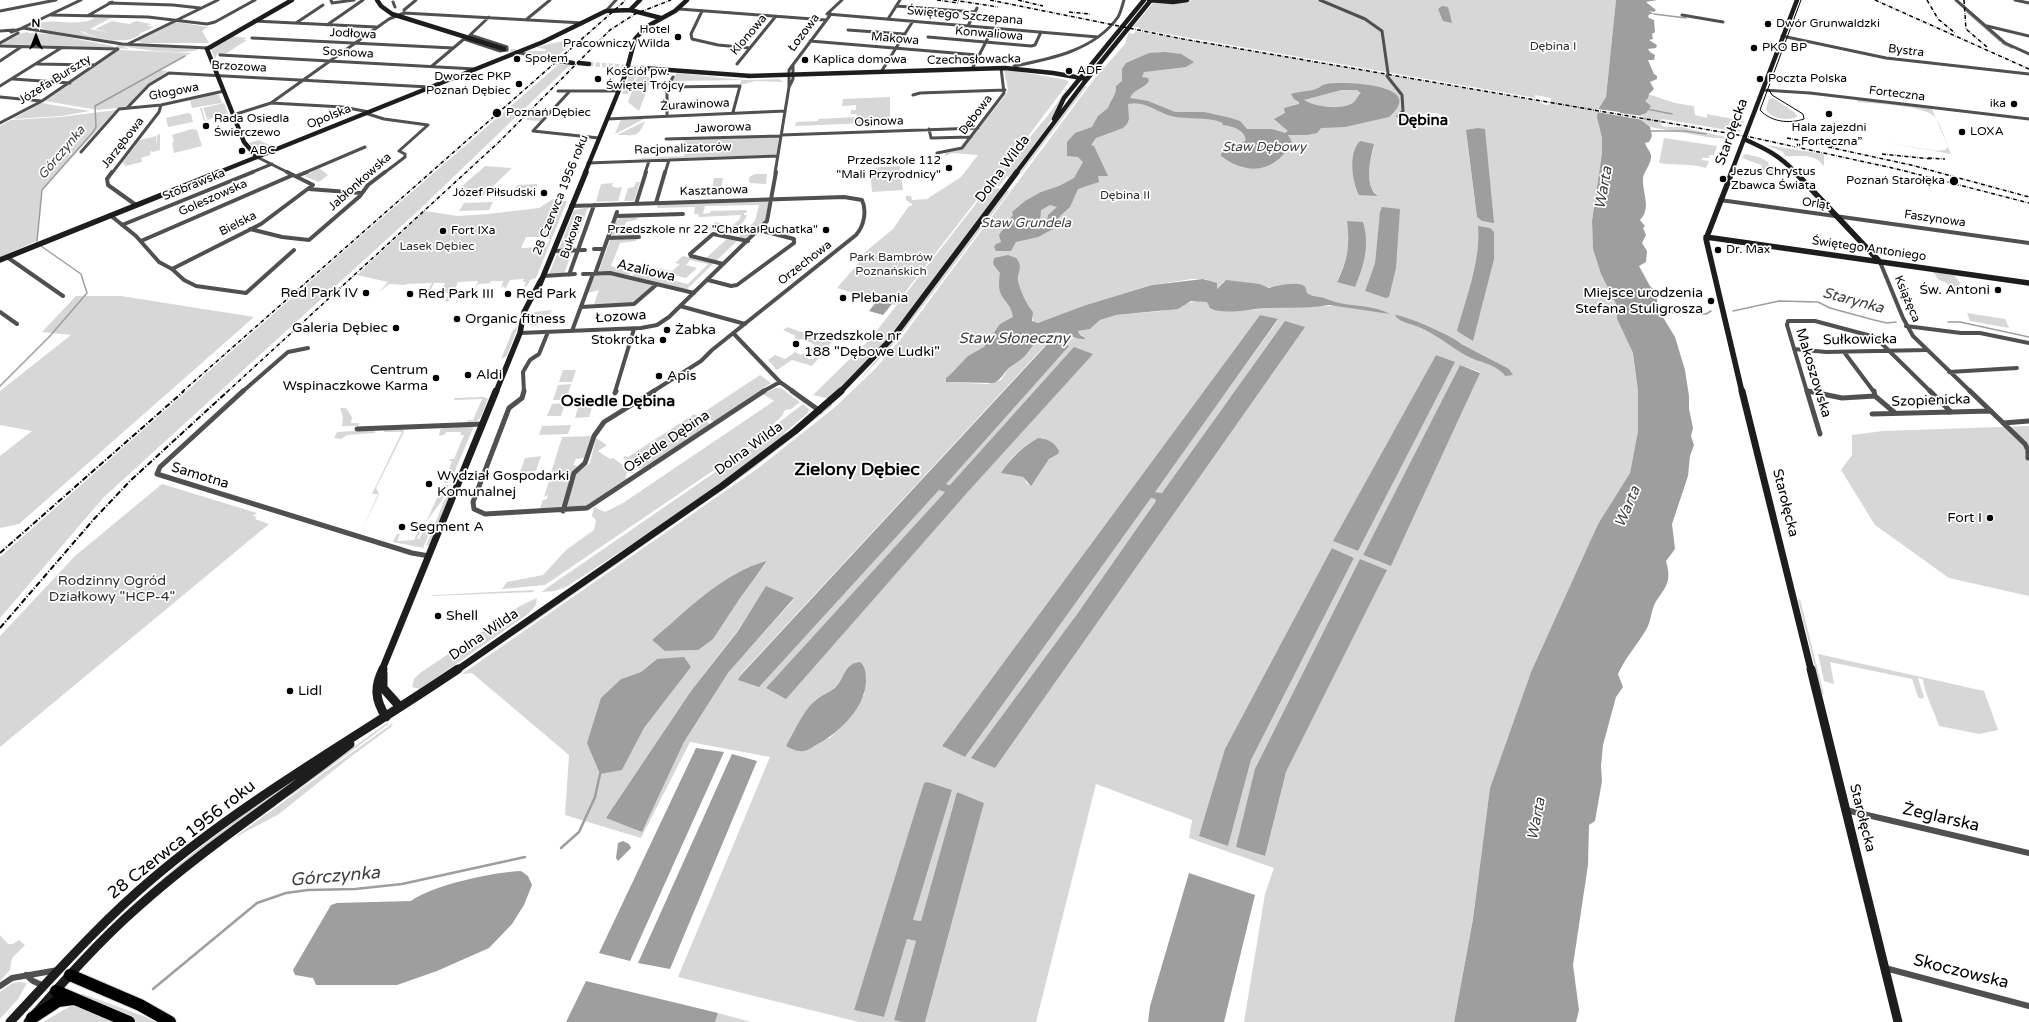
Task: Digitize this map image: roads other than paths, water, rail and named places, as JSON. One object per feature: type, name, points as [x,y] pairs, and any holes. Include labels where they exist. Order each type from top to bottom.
[{"type":"highway","points":[[70,975],[140,1005],[170,1022]]},
{"type":"highway","points":[[56,991],[130,1022]]},
{"type":"highway","points":[[30,1020],[58,1001],[75,999]]},
{"type":"street","points":[[0,10],[56,0]]},
{"type":"street","points":[[0,32],[21,28],[81,0]]},
{"type":"street","points":[[88,16],[116,0]]},
{"type":"street","points":[[152,4],[159,0]]},
{"type":"street","points":[[127,44],[218,0]]},
{"type":"street","points":[[51,15],[148,18],[212,23],[255,0]]},
{"type":"street","points":[[21,28],[127,44],[209,47],[292,0]]},
{"type":"street","points":[[331,0],[332,3],[354,0]]},
{"type":"street","points":[[327,24],[363,0]]},
{"type":"street","points":[[377,0],[381,6],[390,13],[504,49]]},
{"type":"street","points":[[404,10],[416,0]]},
{"type":"street","points":[[527,19],[550,0]]},
{"type":"street","points":[[606,11],[616,0]]},
{"type":"street","points":[[630,10],[640,0]]},
{"type":"street","name":"28 Czerwca 1956 roku","points":[[386,717],[380,708],[375,692],[377,680],[387,660],[523,324],[536,296],[570,206],[627,69],[635,39],[644,29],[660,18],[679,9],[687,0]]},
{"type":"street","name":"Łozowa","points":[[520,333],[634,329],[648,328],[660,324],[759,230],[768,218],[772,199],[793,64],[829,14],[842,0]]},
{"type":"street","points":[[888,19],[900,0]]},
{"type":"street","name":"Czechosłowacka","points":[[1014,66],[1072,50],[1098,37],[1116,20],[1123,7],[1124,0]]},
{"type":"street","name":"Dolna Wilda","points":[[1044,137],[1064,98],[1144,0]]},
{"type":"street","points":[[1150,0],[1173,2],[1187,0]]},
{"type":"street","name":"Dolna Wilda","points":[[400,708],[758,460],[820,411],[856,378],[894,336],[1087,79],[1150,0]]},
{"type":"street","points":[[1165,0],[1187,0]]},
{"type":"street","points":[[1320,0],[1365,19],[1382,31],[1388,74],[1403,98],[1403,111],[1398,116],[1401,120]]},
{"type":"street","name":"Starołęcka","points":[[1797,0],[1706,237],[1714,278],[1898,1022]]},
{"type":"street","points":[[1956,0],[2007,44],[2029,54]]},
{"type":"street","points":[[2015,0],[2029,3]]},
{"type":"street","points":[[393,2],[395,7]]},
{"type":"street","points":[[109,3],[152,4],[202,8]]},
{"type":"street","points":[[296,23],[323,5]]},
{"type":"street","points":[[896,6],[975,12]]},
{"type":"street","points":[[968,26],[977,8]]},
{"type":"street","points":[[679,9],[826,20]]},
{"type":"street","points":[[630,10],[660,18]]},
{"type":"street","name":"Opolska","points":[[0,260],[475,69],[583,23],[606,11],[630,10]]},
{"type":"street","points":[[702,11],[691,34],[692,39],[718,45],[750,48]]},
{"type":"street","points":[[233,115],[271,103],[376,27],[397,15],[414,12],[583,23]]},
{"type":"street","points":[[817,20],[822,14],[829,14]]},
{"type":"street","name":"Świętego Szczepana","points":[[829,14],[1098,37]]},
{"type":"street","points":[[1682,15],[1723,22]]},
{"type":"street","name":"Klonowa","points":[[737,64],[776,16]]},
{"type":"street","points":[[432,66],[464,39],[500,51],[508,49],[470,35],[489,17]]},
{"type":"street","points":[[23,32],[44,18]]},
{"type":"street","points":[[254,21],[376,27]]},
{"type":"street","points":[[881,72],[913,21]]},
{"type":"street","points":[[1986,26],[2029,35]]},
{"type":"street","points":[[972,69],[993,28]]},
{"type":"street","points":[[0,42],[14,29]]},
{"type":"street","points":[[848,30],[904,34]]},
{"type":"street","points":[[0,32],[55,32]]},
{"type":"street","name":"Konwaliowa","points":[[928,37],[1032,46],[1035,45],[1041,32]]},
{"type":"street","points":[[0,42],[18,33]]},
{"type":"street","name":"Bystra","points":[[1782,36],[1886,58],[2029,74]]},
{"type":"street","name":"Jodłowa","points":[[252,38],[453,48]]},
{"type":"street","name":"Makowa","points":[[810,41],[978,55]]},
{"type":"street","points":[[0,46],[61,48]]},
{"type":"street","points":[[0,61],[22,47]]},
{"type":"street","points":[[209,47],[216,75],[246,145],[257,157],[313,185],[309,189]]},
{"type":"street","points":[[0,86],[61,48]]},
{"type":"street","name":"Józefa Burszty","points":[[0,123],[42,101],[118,49],[61,48]]},
{"type":"street","points":[[516,52],[541,58],[544,61],[553,61]]},
{"type":"street","name":"Sosnowa","points":[[220,55],[475,69]]},
{"type":"street","points":[[558,61],[573,62]]},
{"type":"street","points":[[579,63],[589,64]]},
{"type":"street","points":[[37,64],[96,65]]},
{"type":"street","name":"Czechosłowacka","points":[[642,68],[748,76],[1001,68],[1044,72],[1087,79]]},
{"type":"street","name":"Dębowa","points":[[937,153],[961,149],[978,128],[1005,90],[1001,68]]},
{"type":"street","name":"Brzozowa","points":[[80,152],[119,109],[127,108],[149,85],[165,74],[303,79],[429,87]]},
{"type":"street","points":[[666,116],[666,87],[673,77]]},
{"type":"street","points":[[13,79],[70,83]]},
{"type":"street","points":[[666,87],[740,86],[732,112]]},
{"type":"street","points":[[913,95],[920,93],[1005,90]]},
{"type":"street","name":"Forteczna","points":[[1763,90],[1773,92],[1816,93],[2029,119]]},
{"type":"street","name":"Głogowa","points":[[127,108],[161,105],[224,91]]},
{"type":"street","points":[[558,91],[618,91]]},
{"type":"street","points":[[569,92],[533,131],[599,138]]},
{"type":"street","points":[[0,96],[42,101]]},
{"type":"street","points":[[271,103],[343,107],[367,113]]},
{"type":"street","name":"Jarzębowa","points":[[136,205],[108,185],[107,179],[160,112],[161,105]]},
{"type":"street","name":"Żurawinowa","points":[[607,119],[732,112],[785,111]]},
{"type":"street","name":"Jabłonkowska","points":[[250,229],[282,237],[308,240],[340,215],[368,185],[405,157],[405,154],[399,150],[428,125],[384,119],[367,113]]},
{"type":"street","points":[[0,118],[8,119]]},
{"type":"street","name":"Osinowa","points":[[781,135],[978,128]]},
{"type":"street","points":[[929,129],[931,138],[970,137]]},
{"type":"street","name":"Jaworowa","points":[[666,139],[781,135]]},
{"type":"street","name":"Książęca","points":[[1744,139],[1772,151],[1783,159],[1877,261],[1906,326],[1913,336],[2025,444],[2028,450],[2028,458]]},
{"type":"street","name":"Goleszowska","points":[[141,241],[365,147]]},
{"type":"street","name":"Racjonalizatorów","points":[[588,163],[778,156]]},
{"type":"street","points":[[656,203],[669,160]]},
{"type":"street","points":[[636,204],[649,161]]},
{"type":"street","name":"Stobrawska","points":[[122,225],[272,164]]},
{"type":"street","points":[[309,189],[361,193]]},
{"type":"street","name":"Bielska","points":[[172,270],[261,224],[309,189]]},
{"type":"street","name":"Kasztanowa","points":[[570,206],[844,197],[857,199]]},
{"type":"street","name":"Orzechowa","points":[[734,334],[859,233],[862,224],[864,204],[857,199]]},
{"type":"street","name":"Orląt","points":[[1720,200],[1837,217]]},
{"type":"street","points":[[572,331],[620,204]]},
{"type":"street","name":"Bukowa","points":[[569,275],[594,205]]},
{"type":"street","points":[[617,212],[683,214]]},
{"type":"street","points":[[110,215],[141,241],[154,257],[184,280],[196,286],[246,293],[294,250]]},
{"type":"street","name":"Faszynowa","points":[[1837,217],[2029,243]]},
{"type":"street","points":[[708,280],[731,286],[737,285],[794,243],[794,239],[759,230]]},
{"type":"street","points":[[723,264],[691,256],[690,254],[713,234],[748,241]]},
{"type":"street","points":[[608,238],[639,237]]},
{"type":"street","name":"Świętego Antoniego","points":[[1706,237],[2029,283]]},
{"type":"street","points":[[594,250],[604,249]]},
{"type":"street","points":[[553,251],[585,250]]},
{"type":"street","points":[[7,257],[63,296]]},
{"type":"street","points":[[542,278],[575,274]]},
{"type":"street","name":"Azaliowa","points":[[583,274],[610,274],[694,293]]},
{"type":"street","points":[[581,307],[634,304],[656,284]]},
{"type":"street","points":[[680,306],[745,324]]},
{"type":"street","points":[[0,312],[17,324]]},
{"type":"street","name":"Makoszowska","points":[[1820,434],[1787,325],[1788,321],[1815,321],[1871,335],[1878,339],[1951,412]]},
{"type":"street","points":[[1906,326],[1961,333],[1984,333],[2029,343]]},
{"type":"street","points":[[614,393],[634,329]]},
{"type":"street","name":"Osiedle Dębina","points":[[548,332],[539,354],[526,365],[524,372],[525,389],[522,398],[509,408],[473,502],[474,509],[485,514],[562,511],[587,508],[769,387],[780,382]]},
{"type":"street","points":[[562,511],[574,473],[585,463],[594,436],[604,422],[702,361],[712,350],[734,334],[780,382],[820,411]]},
{"type":"street","name":"Samotna","points":[[308,348],[288,352],[270,366],[160,467],[157,474],[361,538],[412,553],[429,556]]},
{"type":"street","name":"Sułkowicka","points":[[1794,349],[1844,352],[1926,350]]},
{"type":"street","points":[[1844,352],[1852,364],[1874,389],[1875,396]]},
{"type":"street","points":[[1949,372],[2017,368]]},
{"type":"street","points":[[1808,391],[1842,398],[1875,396],[1883,401],[1895,413]]},
{"type":"street","name":"Szopienicka","points":[[1872,414],[1990,410]]},
{"type":"street","points":[[2003,423],[2029,421]]},
{"type":"street","points":[[357,428],[483,424]]},
{"type":"street","name":"28 Czerwca 1956 roku","points":[[10,1022],[58,970],[119,909],[168,866],[287,778],[367,730],[400,708],[382,687],[383,675],[387,660]]},
{"type":"street","name":"28 Czerwca 1956 roku","points":[[30,1020],[70,975],[154,892],[207,849],[322,766],[367,730]]},
{"type":"street","name":"Żeglarska","points":[[1846,810],[2029,853]]},
{"type":"street","name":"Skoczowska","points":[[1884,968],[2029,1006]]},
{"type":"street","points":[[0,986],[12,978],[26,975],[58,970],[70,975]]},
{"type":"street","points":[[26,975],[33,981],[56,991]]},
{"type":"water","name":"Warta","points":[[1616,0],[1657,0],[1646,2],[1656,10],[1654,12],[1649,11],[1654,14],[1650,14],[1648,16],[1654,20],[1655,32],[1652,34],[1653,39],[1649,40],[1657,45],[1656,48],[1648,49],[1655,55],[1654,60],[1648,60],[1654,74],[1657,76],[1657,79],[1650,82],[1654,89],[1645,101],[1651,106],[1646,113],[1641,115],[1641,120],[1650,127],[1652,136],[1649,142],[1645,143],[1651,158],[1643,178],[1646,205],[1644,215],[1640,220],[1645,226],[1643,228],[1646,235],[1642,243],[1647,251],[1646,262],[1639,266],[1650,286],[1656,292],[1658,309],[1675,337],[1685,370],[1689,396],[1689,409],[1693,428],[1691,436],[1694,445],[1690,456],[1688,476],[1672,524],[1675,549],[1666,561],[1668,568],[1667,584],[1655,603],[1646,630],[1624,662],[1618,674],[1623,687],[1616,697],[1603,745],[1601,766],[1602,781],[1595,821],[1589,825],[1588,865],[1573,965],[1579,1010],[1576,1022],[1454,1022],[1473,919],[1490,788],[1531,672],[1598,524],[1630,473],[1638,431],[1638,391],[1633,353],[1617,319],[1617,306],[1601,274],[1593,249],[1592,221],[1602,153],[1602,138],[1597,117],[1599,108],[1606,97]]},
{"type":"water","points":[[1442,6],[1448,7],[1452,23],[1443,21],[1438,9]]},
{"type":"water","points":[[1165,52],[1181,54],[1194,62],[1186,67],[1144,72],[1142,77],[1148,78],[1149,81],[1131,95],[1130,98],[1148,101],[1175,112],[1204,112],[1231,118],[1240,121],[1247,129],[1272,129],[1285,133],[1288,131],[1274,119],[1285,113],[1284,108],[1299,104],[1299,102],[1294,99],[1291,94],[1317,89],[1326,84],[1349,83],[1379,87],[1391,91],[1398,98],[1398,106],[1389,117],[1345,127],[1321,128],[1317,133],[1307,135],[1288,135],[1292,142],[1278,160],[1260,168],[1251,169],[1241,167],[1221,156],[1228,146],[1242,143],[1246,140],[1243,133],[1237,129],[1222,125],[1223,123],[1217,121],[1171,116],[1145,105],[1134,103],[1128,104],[1129,119],[1127,124],[1123,128],[1096,138],[1091,145],[1094,146],[1108,176],[1098,176],[1099,182],[1078,189],[1070,207],[1060,216],[1053,229],[1038,237],[1016,242],[1011,251],[996,251],[994,247],[996,244],[1001,242],[999,235],[1013,215],[1012,212],[1025,201],[1041,192],[1059,186],[1074,178],[1083,162],[1078,157],[1067,156],[1067,142],[1075,133],[1092,127],[1098,116],[1108,108],[1116,86],[1122,81],[1122,69],[1126,63],[1149,53]],"holes":[[[1341,90],[1357,90],[1361,93],[1353,103],[1340,107],[1321,106],[1304,100]],[[1050,205],[1057,207],[1048,215],[1047,221],[1040,221],[1041,210]]]},
{"type":"water","points":[[1478,128],[1485,129],[1494,223],[1482,221],[1477,217],[1466,130]]},
{"type":"water","points":[[1360,141],[1374,144],[1369,179],[1373,191],[1378,196],[1359,195],[1357,189],[1352,167],[1356,146]]},
{"type":"water","points":[[1382,207],[1400,209],[1396,268],[1389,297],[1386,298],[1365,291],[1375,263],[1380,212]]},
{"type":"water","points":[[1347,221],[1363,222],[1366,239],[1365,255],[1355,287],[1337,282],[1346,259],[1348,244]]},
{"type":"water","points":[[1478,226],[1490,228],[1494,232],[1494,259],[1473,341],[1457,331],[1475,266]]},
{"type":"water","name":"Staw Słoneczny","points":[[1008,255],[1016,258],[1020,264],[1018,278],[1019,285],[1026,302],[1033,312],[1032,321],[1038,323],[1086,305],[1152,285],[1203,279],[1217,283],[1217,289],[1226,280],[1260,284],[1269,288],[1287,284],[1298,284],[1305,287],[1307,293],[1312,296],[1342,304],[1374,308],[1390,314],[1329,305],[1314,307],[1269,308],[1231,312],[1210,308],[1207,302],[1191,301],[1178,309],[1116,315],[1100,320],[1090,329],[1078,331],[1085,339],[1056,332],[1047,334],[1039,339],[1021,360],[1009,368],[999,380],[994,383],[946,382],[946,378],[968,356],[984,347],[1000,324],[1013,317],[1009,306],[1001,294],[999,282],[1000,273],[993,264],[994,258]]},
{"type":"water","points":[[877,301],[892,304],[883,315],[869,311]]},
{"type":"water","points":[[1260,315],[1278,319],[1155,492],[1162,493],[1285,321],[1305,327],[995,768],[971,758],[1075,617],[1156,501],[1155,499],[1151,498],[965,757],[942,746]]},
{"type":"water","points":[[1395,315],[1441,332],[1509,369],[1513,375],[1505,376],[1497,369],[1467,356],[1431,333],[1402,321]]},
{"type":"water","points":[[1052,339],[1069,346],[946,484],[950,485],[1074,347],[1093,354],[966,494],[786,699],[766,688],[945,492],[939,490],[759,687],[738,680],[740,676]]},
{"type":"water","points":[[1436,355],[1455,362],[1358,551],[1333,541]]},
{"type":"water","points":[[1460,365],[1480,373],[1391,566],[1363,555]]},
{"type":"water","points":[[1038,438],[1045,439],[1050,442],[1059,451],[1058,454],[1049,459],[1031,486],[1023,477],[1001,473],[1017,453]]},
{"type":"water","points":[[1332,548],[1354,558],[1251,760],[1228,846],[1199,836],[1225,749]]},
{"type":"water","points":[[1360,559],[1387,570],[1286,772],[1265,856],[1236,847],[1255,769]]},
{"type":"water","points":[[767,561],[713,639],[698,650],[665,651],[652,640],[692,605],[721,583],[751,566]]},
{"type":"water","points":[[766,586],[794,598],[728,673],[684,742],[642,832],[606,818],[691,691],[738,631]]},
{"type":"water","points":[[684,657],[691,667],[644,728],[622,770],[600,774],[587,743],[601,698],[621,679],[641,672],[657,659]]},
{"type":"water","points":[[860,662],[865,669],[866,674],[864,692],[855,711],[848,720],[832,735],[807,750],[798,751],[786,746],[812,703],[835,688],[847,669],[854,663]]},
{"type":"water","points":[[696,748],[724,752],[630,961],[599,953]]},
{"type":"water","points":[[732,754],[757,761],[670,969],[638,963]]},
{"type":"water","points":[[928,782],[952,790],[913,920],[921,921],[957,792],[984,803],[925,1022],[902,1022],[894,1020],[916,941],[907,939],[884,1017],[854,1010],[924,783]]},
{"type":"water","points":[[623,841],[629,844],[631,848],[618,861],[616,858],[618,843]]},
{"type":"water","points":[[521,871],[528,876],[532,885],[524,905],[512,924],[489,948],[437,971],[397,985],[316,985],[313,978],[295,975],[293,970],[331,905],[337,903],[411,901],[433,890],[464,880]]},
{"type":"water","points":[[1189,873],[1255,895],[1224,1022],[1148,1022],[1150,1006]]},
{"type":"water","points":[[586,981],[718,1013],[715,1022],[566,1022]]},
{"type":"waterway","points":[[1967,12],[2000,41]]},
{"type":"waterway","points":[[1654,14],[1686,18]]},
{"type":"waterway","points":[[2002,43],[2012,48]]},
{"type":"waterway","name":"Górczynka","points":[[37,241],[42,190],[93,132],[96,127],[95,106],[185,56]]},
{"type":"waterway","points":[[1647,109],[1672,114]]},
{"type":"waterway","points":[[1649,131],[1685,131],[1706,134]]},
{"type":"waterway","name":"Górczynka","points":[[0,386],[50,336],[87,293],[81,274],[41,246]]},
{"type":"waterway","name":"Starynka","points":[[1733,311],[1779,301],[1818,302],[1830,308],[1874,320],[1887,323],[1896,322]]},
{"type":"waterway","name":"Starynka","points":[[1658,312],[1706,314],[1711,311]]},
{"type":"waterway","name":"Starynka","points":[[1948,322],[1960,322],[2029,337]]},
{"type":"waterway","name":"Górczynka","points":[[561,848],[579,832],[595,797],[600,774]]},
{"type":"waterway","name":"Górczynka","points":[[153,989],[257,903],[286,893],[308,890],[355,889],[402,884],[525,857]]},
{"type":"tunnel","points":[[504,49],[546,60]]},
{"type":"tunnel","points":[[589,64],[642,68]]},
{"type":"tram line","points":[[1769,90],[1772,95],[1803,114],[1804,119],[1798,121],[1780,121],[1769,117],[1760,110],[1801,0]]},
{"type":"railway","points":[[182,392],[626,0]]},
{"type":"railway","points":[[227,392],[500,141],[610,30],[635,14],[671,0]]},
{"type":"railway","points":[[937,0],[958,3]]},
{"type":"railway","points":[[953,0],[998,7]]},
{"type":"railway","points":[[990,0],[1183,39],[1750,137],[1897,169],[2029,203]]},
{"type":"railway","points":[[1018,0],[1043,6]]},
{"type":"railway","points":[[1875,0],[2029,69]]},
{"type":"railway","points":[[1927,0],[1938,19],[1955,33]]},
{"type":"railway","points":[[1964,0],[1966,29],[1987,47]]},
{"type":"railway","points":[[1069,12],[1090,14]]},
{"type":"railway","points":[[1787,138],[1833,146]]},
{"type":"railway","points":[[1828,147],[1911,165],[2029,197]]},
{"type":"railway","points":[[1882,154],[1932,159]]},
{"type":"railway","points":[[1928,158],[1945,159]]},
{"type":"railway","points":[[0,553],[184,391]]},
{"type":"railway","points":[[0,628],[94,519],[130,481],[228,391]]},
{"type":"place","name":"Dwór Grunwaldzki","points":[[1768,24]]},
{"type":"place","name":"Hotel Pracowniczy Wilda","points":[[678,37]]},
{"type":"place","name":"PKO BP","points":[[1754,48]]},
{"type":"place","name":"Społem","points":[[517,59]]},
{"type":"place","name":"Kaplica domowa","points":[[805,60]]},
{"type":"place","name":"ADF","points":[[1069,71]]},
{"type":"place","name":"Kościół pw. Świętej Trójcy","points":[[598,79]]},
{"type":"place","name":"Poczta Polska","points":[[1760,79]]},
{"type":"place","name":"Dworzec PKP Poznań Dębiec","points":[[519,84]]},
{"type":"place","name":"ika","points":[[2014,104]]},
{"type":"place","name":"Poznań Dębiec","points":[[497,113]]},
{"type":"place","name":"Hala zajezdni „Forteczna”","points":[[1829,114]]},
{"type":"place","name":"Rada Osiedla Świerczewo","points":[[206,126]]},
{"type":"place","name":"LOXA","points":[[1962,132]]},
{"type":"place","name":"ABC","points":[[242,151]]},
{"type":"place","name":"Przedszkole 112 \"Mali Przyrodnicy\"","points":[[949,168]]},
{"type":"place","name":"Jezus Chrystus Zbawca Świata","points":[[1723,179]]},
{"type":"place","name":"Poznań Starołęka","points":[[1954,181]]},
{"type":"place","name":"Józef Piłsudski","points":[[544,193]]},
{"type":"place","name":"Przedszkole nr 22 \"Chatka Puchatka\"","points":[[826,230]]},
{"type":"place","name":"Fort IXa","points":[[443,231]]},
{"type":"place","name":"Dr. Max","points":[[1718,250]]},
{"type":"place","name":"Św. Antoni","points":[[1998,290]]},
{"type":"place","name":"Red Park IV","points":[[366,293]]},
{"type":"place","name":"Red Park III","points":[[410,294]]},
{"type":"place","name":"Red Park","points":[[508,294]]},
{"type":"place","name":"Plebania","points":[[843,298]]},
{"type":"place","name":"Miejsce urodzenia Stefana Stuligrosza","points":[[1711,301]]},
{"type":"place","name":"Organic fitness","points":[[457,319]]},
{"type":"place","name":"Galeria Dębiec","points":[[396,328]]},
{"type":"place","name":"Żabka","points":[[667,330]]},
{"type":"place","name":"Stokrotka","points":[[663,340]]},
{"type":"place","name":"Przedszkole nr 188 \"Dębowe Ludki\"","points":[[796,344]]},
{"type":"place","name":"Aldi","points":[[468,375]]},
{"type":"place","name":"Apis","points":[[659,376]]},
{"type":"place","name":"Centrum Wspinaczkowe Karma","points":[[436,378]]},
{"type":"place","name":"Wydział Gospodarki Komunalnej","points":[[429,484]]},
{"type":"place","name":"Fort I","points":[[1990,518]]},
{"type":"place","name":"Segment A","points":[[402,527]]},
{"type":"place","name":"Shell","points":[[438,616]]},
{"type":"place","name":"Lidl","points":[[290,691]]},
{"type":"district","name":"Dębina","points":[[1423,121]]},
{"type":"district","name":"Osiedle Dębina","points":[[618,402]]},
{"type":"district","name":"Zielony Dębiec","points":[[857,470]]},
{"type":"park label","name":"Dębina I","points":[[1553,47]]},
{"type":"park label","name":"Dębina II","points":[[1125,196]]},
{"type":"park label","name":"Lasek Dębiec","points":[[437,247]]},
{"type":"park label","name":"Park Bambrów Poznańskich","points":[[891,265]]},
{"type":"park label","name":"Rodzinny Ogród Działkowy \"HCP-4\"","points":[[112,590]]},
{"type":"water label","name":"Staw Dębowy","points":[[1264,148]]},
{"type":"water label","name":"Staw Grundela","points":[[1026,224]]}]
